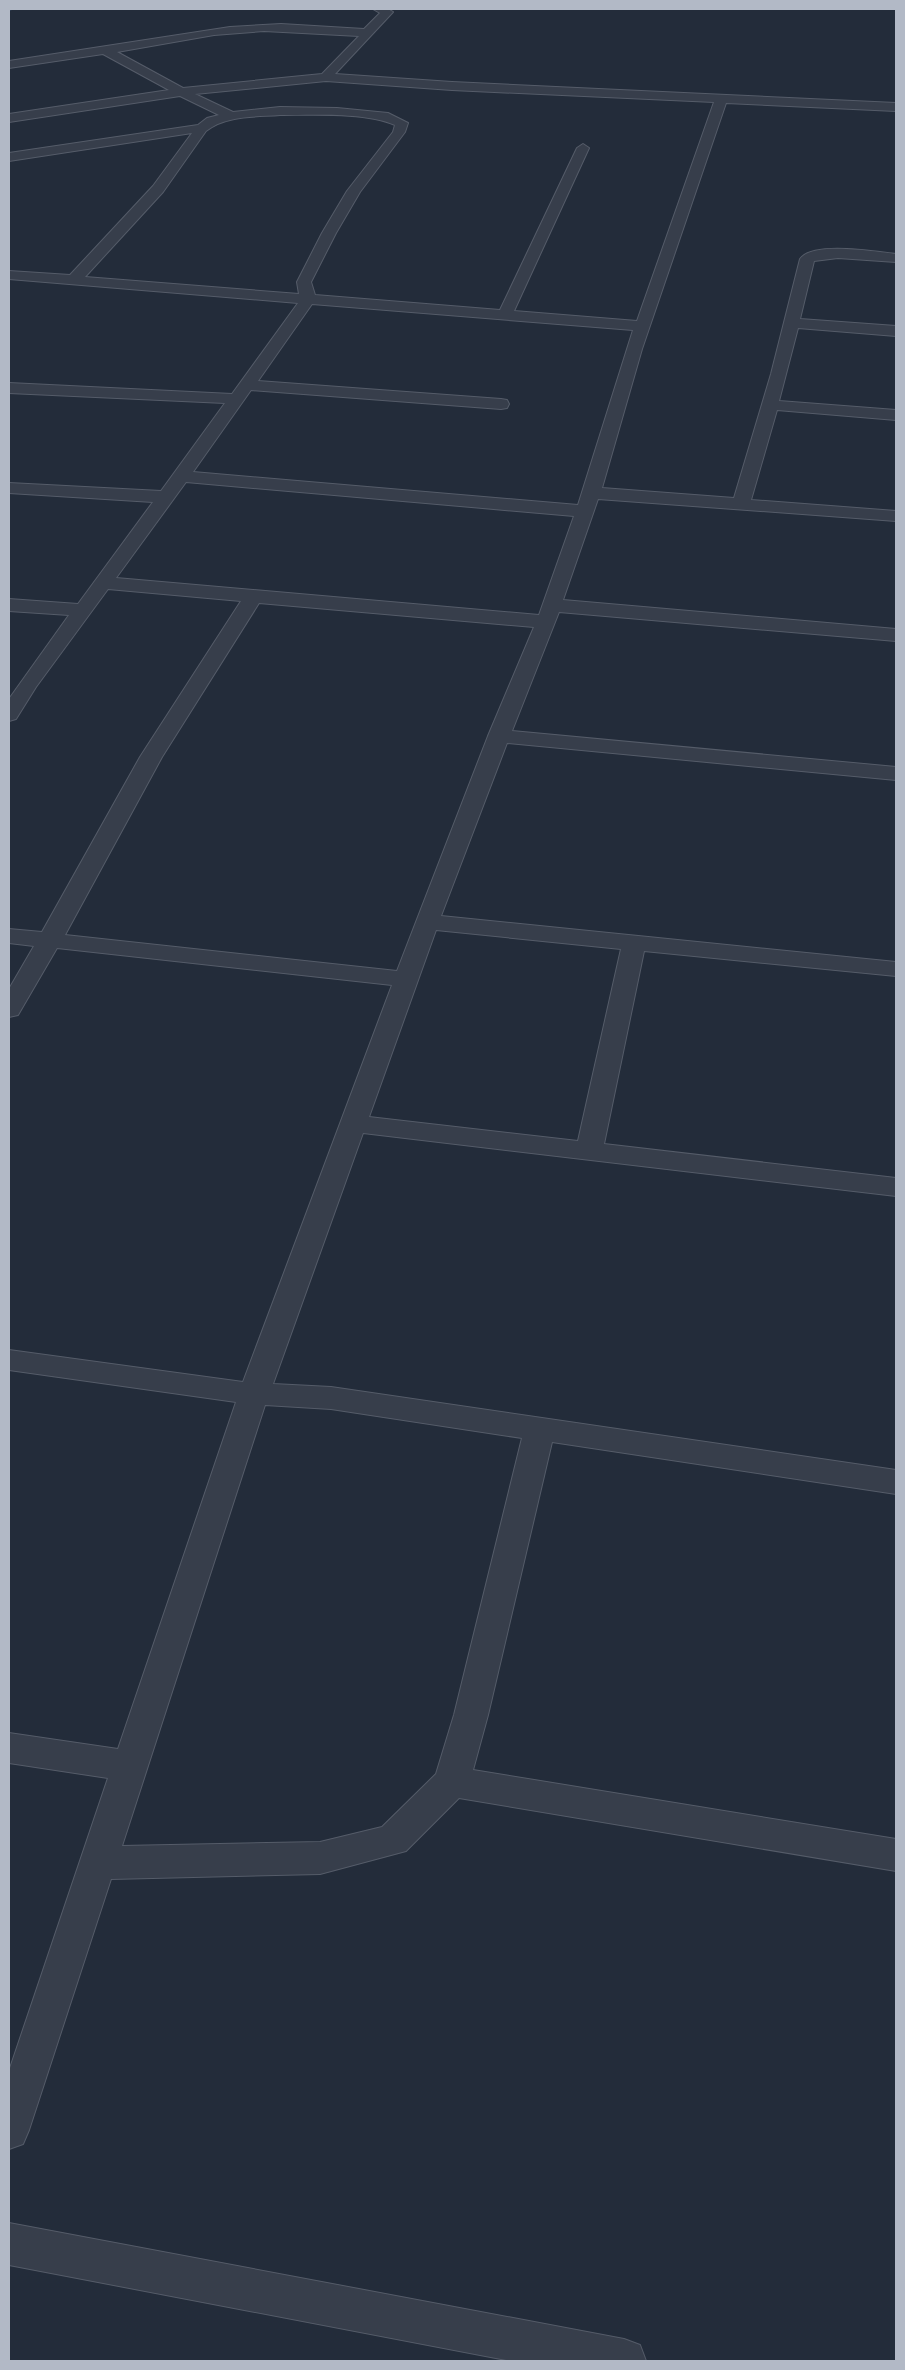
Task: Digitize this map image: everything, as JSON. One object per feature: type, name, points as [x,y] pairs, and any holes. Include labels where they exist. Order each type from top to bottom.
[{"type":"street","points":[[326,77],[387,12],[378,9]]},
{"type":"street","points":[[9,64],[240,29],[302,28],[367,33]]},
{"type":"street","points":[[105,50],[181,92],[231,116]]},
{"type":"street","points":[[9,118],[181,92],[326,77],[452,86],[896,107]]},
{"type":"street","points":[[9,2130],[254,1394],[427,922],[548,613],[587,502],[642,326],[721,99]]},
{"type":"street","points":[[9,715],[102,583],[183,476],[235,399],[308,299],[304,282],[328,233],[354,191],[399,132],[402,123],[388,117],[329,111],[280,111],[231,116],[211,121],[202,128],[158,189],[76,279]]},
{"type":"street","points":[[9,157],[202,128]]},
{"type":"street","points":[[504,315],[582,148]]},
{"type":"street","points":[[741,504],[770,405],[807,259],[813,255],[825,254],[896,258]]},
{"type":"street","points":[[9,275],[642,326]]},
{"type":"street","points":[[790,323],[896,331]]},
{"type":"street","points":[[245,385],[501,404]]},
{"type":"street","points":[[9,388],[235,399]]},
{"type":"street","points":[[770,405],[896,415]]},
{"type":"street","points":[[183,476],[587,502],[741,504],[896,516]]},
{"type":"street","points":[[9,488],[166,497]]},
{"type":"street","points":[[102,583],[253,596],[896,635]]},
{"type":"street","points":[[9,1010],[151,757],[253,596]]},
{"type":"street","points":[[9,605],[83,610]]},
{"type":"street","points":[[500,736],[896,774]]},
{"type":"street","points":[[427,922],[896,969]]},
{"type":"street","points":[[9,936],[406,979]]},
{"type":"street","points":[[589,1150],[634,943]]},
{"type":"street","points":[[352,1123],[896,1187]]},
{"type":"street","points":[[9,1360],[254,1394],[331,1398],[896,1482]]},
{"type":"street","points":[[97,1863],[320,1858],[393,1840],[452,1782],[540,1429]]},
{"type":"street","points":[[9,1748],[130,1766]]},
{"type":"street","points":[[452,1782],[896,1855]]},
{"type":"street","points":[[9,2244],[624,2361]]}]
